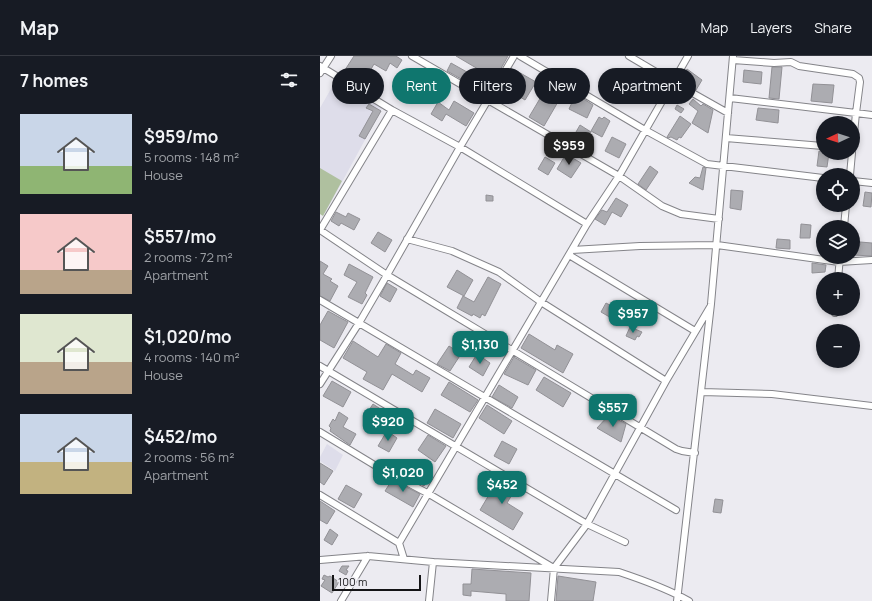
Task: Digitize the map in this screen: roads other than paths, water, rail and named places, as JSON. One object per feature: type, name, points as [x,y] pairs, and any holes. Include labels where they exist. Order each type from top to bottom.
[{"type":"street","points":[[331,56],[321,69],[460,147],[587,224]]},
{"type":"street","points":[[412,56],[459,83]]},
{"type":"street","points":[[507,68],[514,56]]},
{"type":"street","points":[[520,56],[645,130],[707,164],[816,177]]},
{"type":"street","points":[[629,56],[649,68]]},
{"type":"street","points":[[681,68],[688,56]]},
{"type":"street","points":[[678,598],[712,304],[733,58],[774,63],[791,62],[800,66],[853,74],[859,78],[860,82],[856,116]]},
{"type":"street","points":[[696,95],[728,113]]},
{"type":"street","points":[[730,98],[872,115]]},
{"type":"street","points":[[320,384],[359,323],[486,104]]},
{"type":"street","points":[[495,104],[619,176],[662,206],[681,214],[720,218]]},
{"type":"street","points":[[399,543],[587,224],[619,176],[660,104]]},
{"type":"street","points":[[392,110],[320,230],[387,275],[676,449],[695,453]]},
{"type":"street","points":[[726,138],[816,145]]},
{"type":"street","points":[[860,182],[872,183]]},
{"type":"street","points":[[407,239],[452,251],[499,272],[541,302],[666,381]]},
{"type":"street","points":[[571,252],[640,246],[717,245],[816,256]]},
{"type":"street","points":[[571,252],[695,331]]},
{"type":"street","points":[[860,260],[872,260]]},
{"type":"street","points":[[320,300],[676,510]]},
{"type":"street","points":[[551,601],[554,568],[587,524],[666,381],[712,304]]},
{"type":"street","points":[[320,366],[587,524],[625,542]]},
{"type":"street","points":[[702,392],[772,394],[872,406]]},
{"type":"street","points":[[320,432],[376,466],[428,494],[554,568]]},
{"type":"street","points":[[320,495],[399,543],[404,559]]},
{"type":"street","points":[[320,560],[368,556],[432,562],[619,572],[638,578],[678,598],[689,601]]},
{"type":"street","points":[[341,601],[368,556]]},
{"type":"street","points":[[429,601],[432,562]]}]
